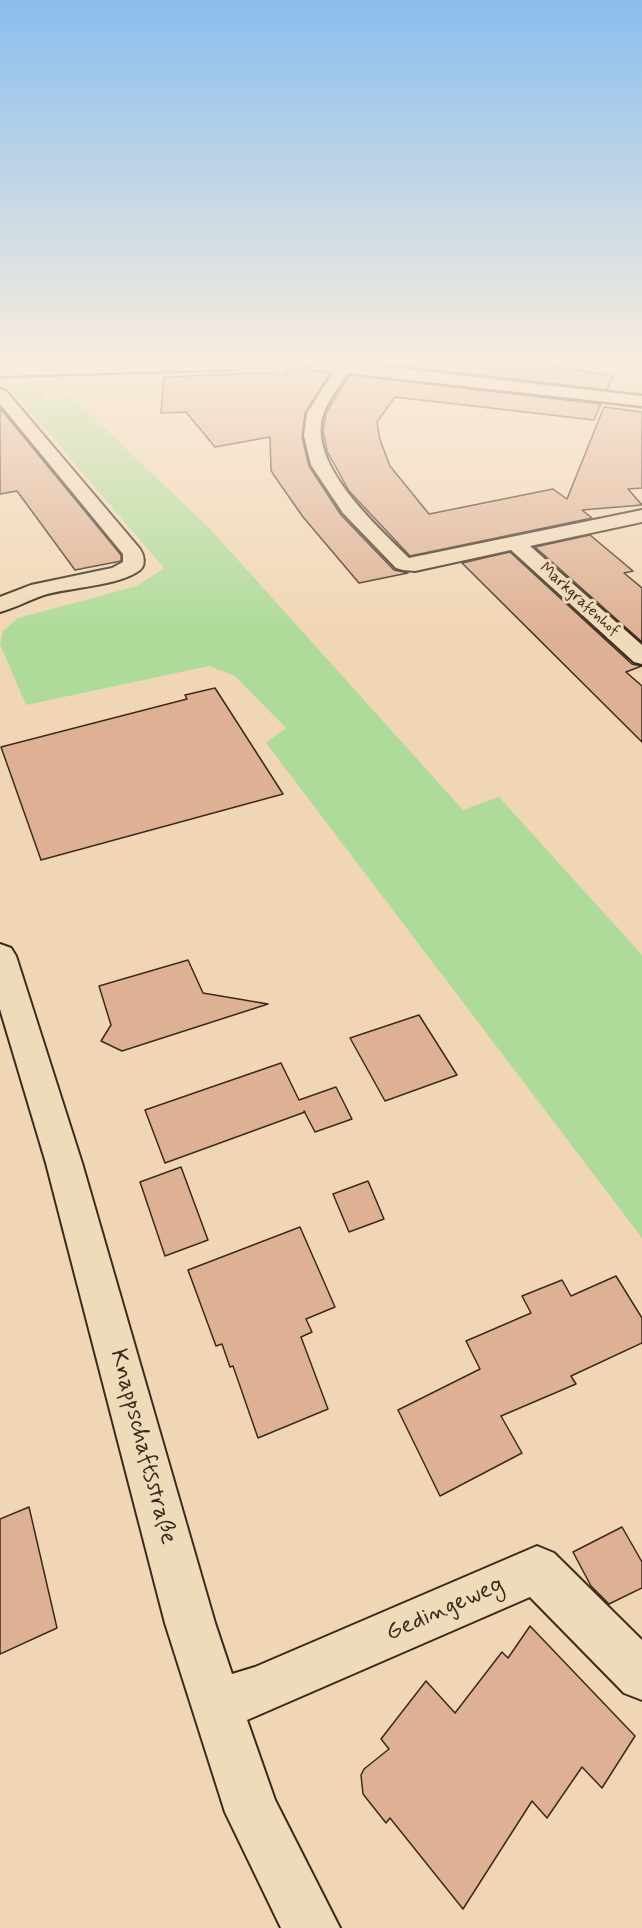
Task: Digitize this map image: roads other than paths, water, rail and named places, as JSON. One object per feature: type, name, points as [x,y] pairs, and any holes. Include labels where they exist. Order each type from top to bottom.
[{"type":"street","points":[[0,605],[39,590],[119,573],[133,565],[132,553],[50,454]]},
{"type":"street","name":"Markgrafenhof","points":[[317,454],[320,465],[347,505],[398,562],[415,565],[642,516]]},
{"type":"street","name":"Markgrafenhof","points":[[516,544],[642,657]]},
{"type":"street","name":"Knappschaftsstraße","points":[[0,956],[64,1163],[190,1623],[252,1812],[311,1928]]},
{"type":"street","name":"Gedingeweg","points":[[216,1704],[257,1692],[537,1570],[642,1675]]}]
